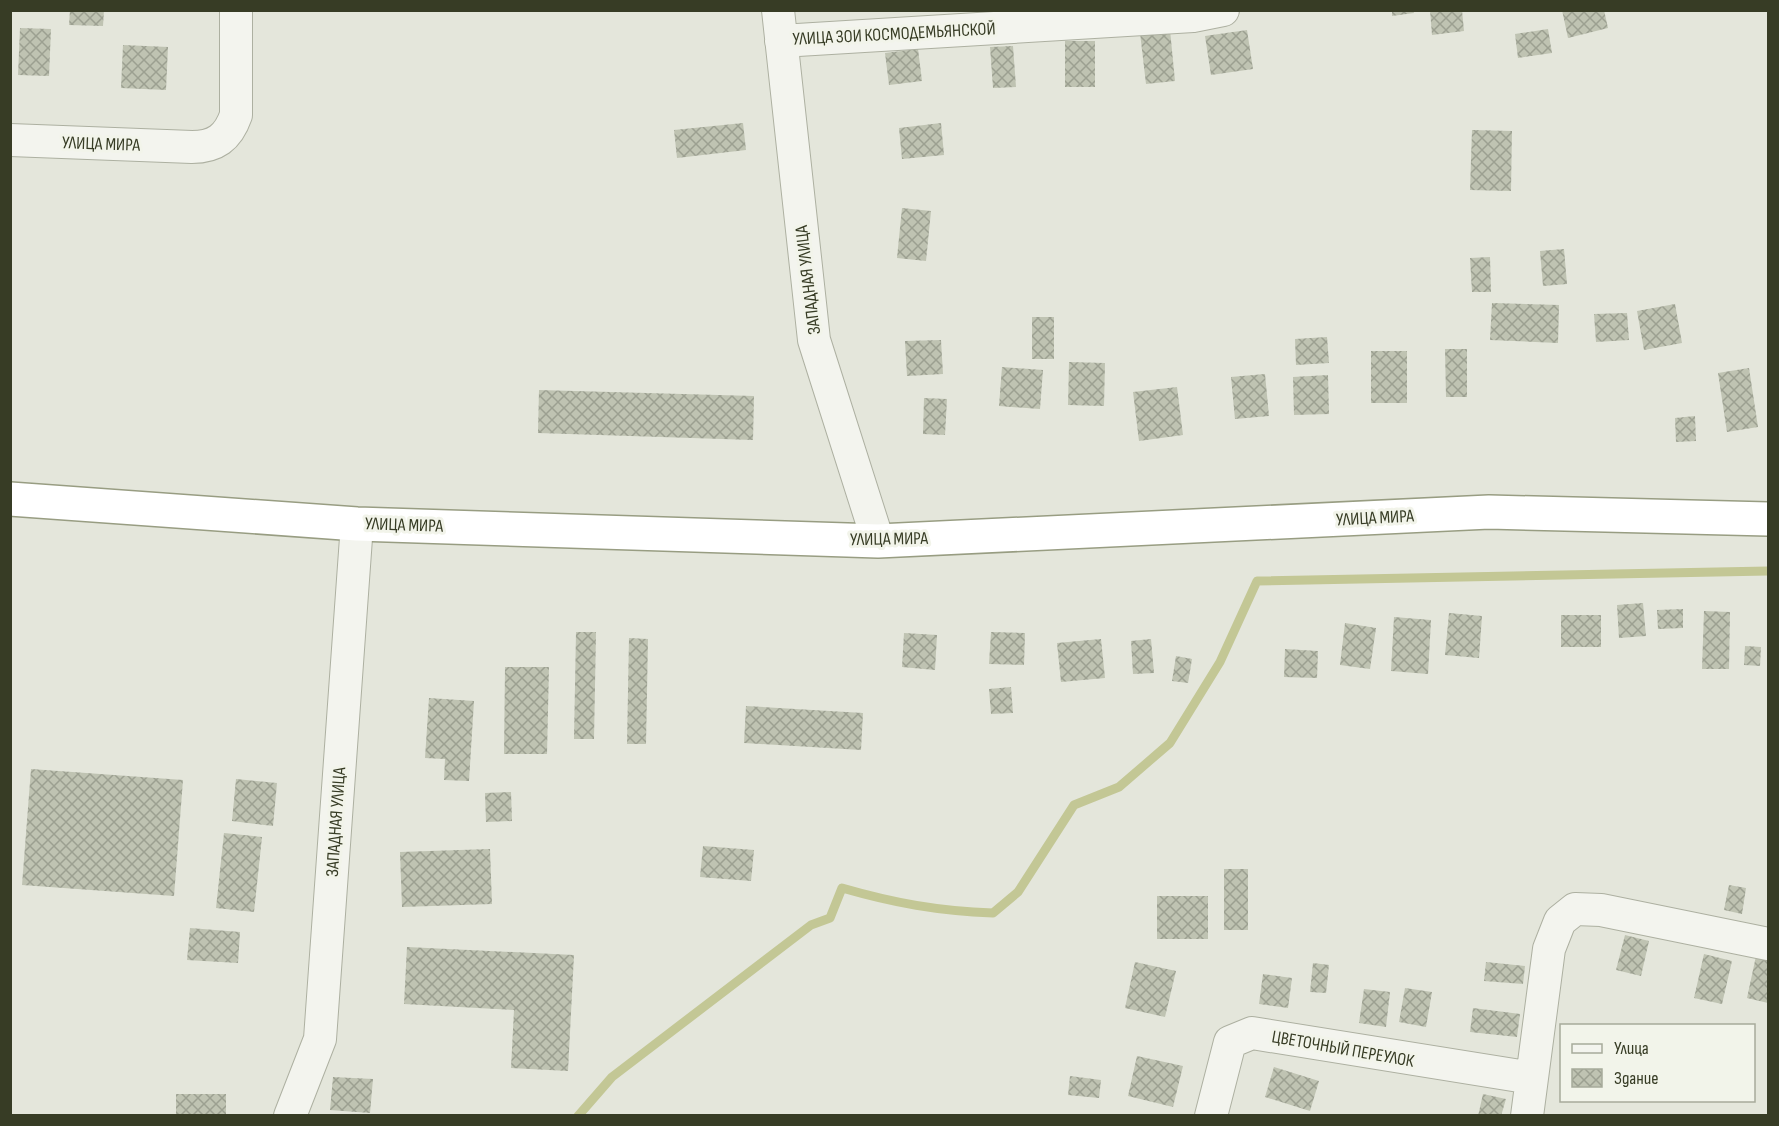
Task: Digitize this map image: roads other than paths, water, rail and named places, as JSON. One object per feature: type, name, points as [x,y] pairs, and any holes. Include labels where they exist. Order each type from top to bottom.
[{"type":"highway","name":"УЛИЦА МИРА","points":[[10,499],[357,524],[878,541],[1489,512],[1768,519]]},
{"type":"street","name":"УЛИЦА МИРА","points":[[10,140],[206,147],[225,136],[232,126],[236,104],[236,10]]},
{"type":"street","name":"УЛИЦА ЗОИ КОСМОДЕМЬЯНСКОЙ","points":[[780,26],[1193,16],[1223,10]]},
{"type":"street","name":"ЗАПАДНАЯ УЛИЦА","points":[[780,26],[814,340],[878,541]]},
{"type":"street","name":"ЗАПАДНАЯ УЛИЦА","points":[[290,1116],[320,1039],[357,524]]},
{"type":"street","points":[[1527,1116],[1549,949],[1560,921],[1575,909],[1601,910],[1768,944]]},
{"type":"street","name":"ЦВЕТОЧНЫЙ ПЕРЕУЛОК","points":[[1211,1116],[1220,1071],[1230,1042],[1252,1033],[1532,1078]]},
{"type":"waterway","points":[[578,1116],[612,1077],[811,925],[830,918],[842,888],[916,905],[993,913],[1018,892],[1074,805],[1119,787],[1170,743],[1220,662],[1257,581],[1768,571]]}]
